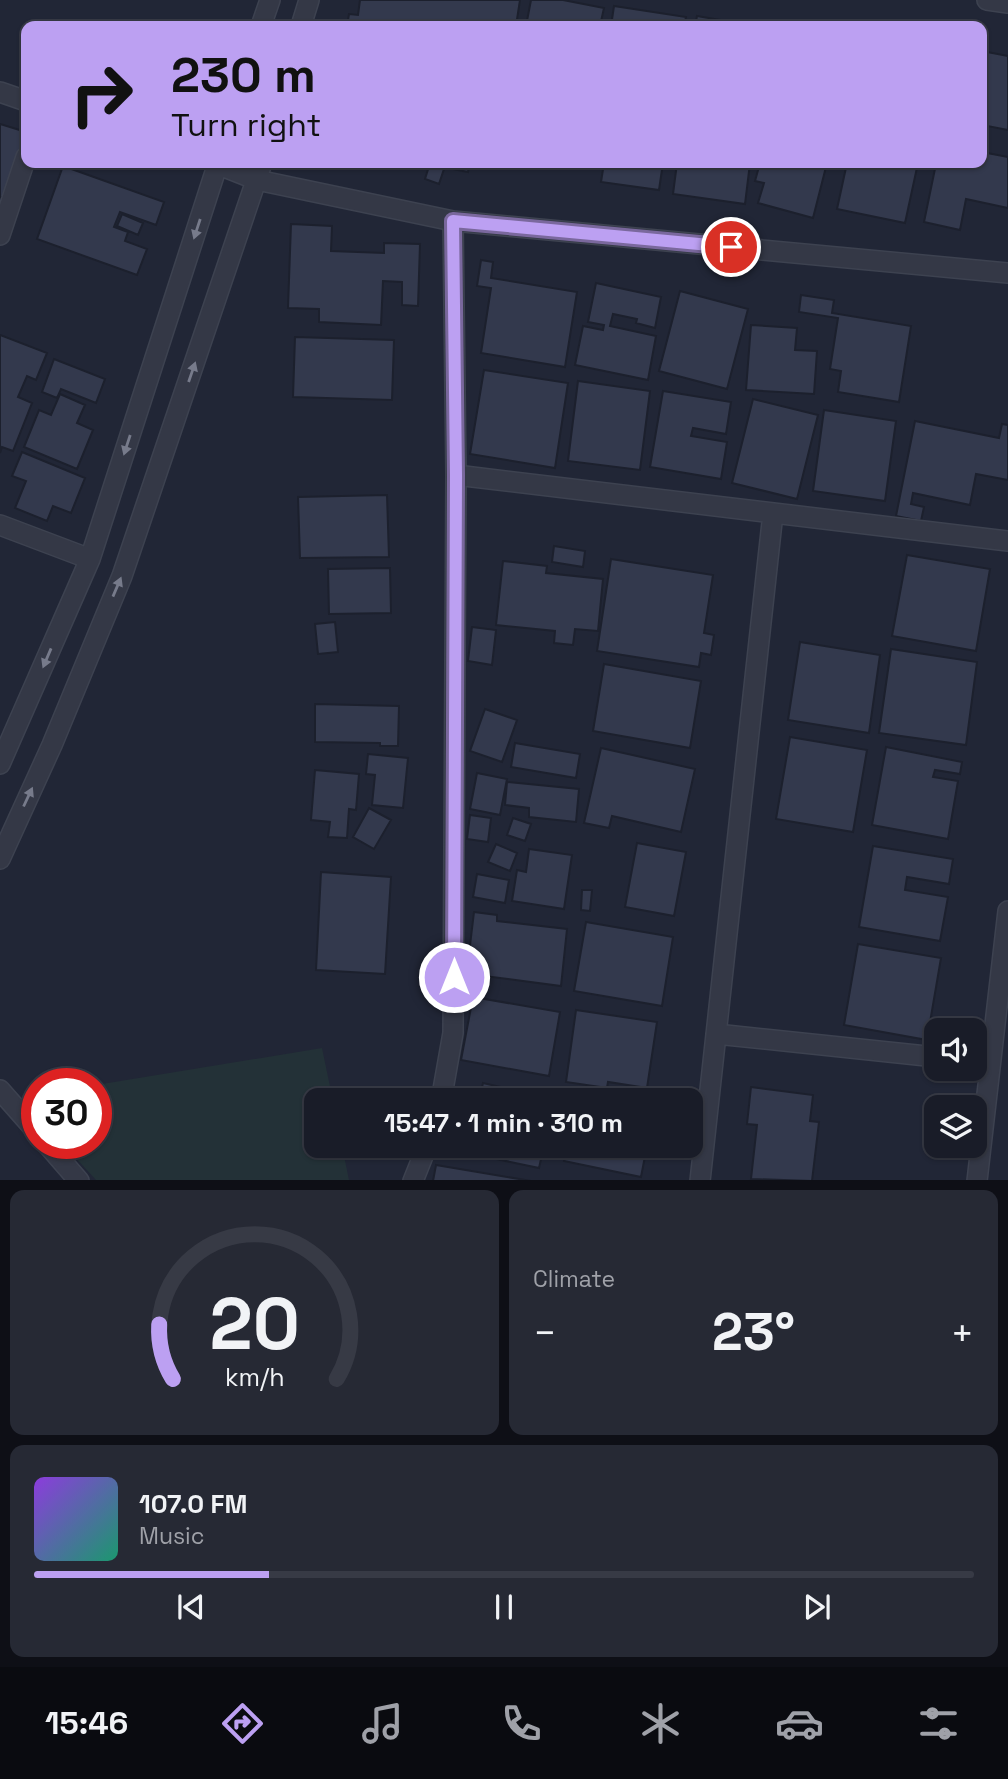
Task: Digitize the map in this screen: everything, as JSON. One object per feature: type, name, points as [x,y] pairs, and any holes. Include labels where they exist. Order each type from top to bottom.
[{"type":"street","points":[[263,21],[270,0]]},
{"type":"street","points":[[303,21],[309,0]]},
{"type":"street","points":[[987,0],[1008,3]]},
{"type":"street","points":[[0,92],[21,99]]},
{"type":"street","points":[[0,235],[22,168]]},
{"type":"street","points":[[0,764],[90,559],[214,168]]},
{"type":"street","points":[[0,859],[122,576],[260,171],[453,221],[1008,273]]},
{"type":"street","points":[[442,1088],[453,1033],[456,475],[453,221]]},
{"type":"street","points":[[456,475],[1008,541]]},
{"type":"street","points":[[700,1180],[773,513]]},
{"type":"street","points":[[0,525],[90,559]]},
{"type":"street","points":[[987,1038],[1008,911]]},
{"type":"street","points":[[716,1034],[924,1056]]},
{"type":"street","points":[[976,1180],[982,1081]]},
{"type":"street","points":[[0,1091],[21,1114]]},
{"type":"street","points":[[413,1180],[422,1158]]},
{"type":"street","points":[[60,1159],[78,1180]]},
{"type":"shaded area","points":[[322,1048],[330,1088],[304,1088],[304,1158],[344,1158],[349,1180],[96,1180],[77,1159],[112,1159],[112,1082]]},
{"type":"building","points":[[360,0],[520,0],[517,21],[348,21],[349,14],[358,15]]},
{"type":"building","points":[[531,0],[563,0],[604,8],[601,21],[527,21]]},
{"type":"building","points":[[614,6],[686,17],[685,21],[612,21]]},
{"type":"building","points":[[697,16],[726,21],[696,21]]},
{"type":"building","points":[[987,52],[1008,56],[1008,130],[987,126]]},
{"type":"building","points":[[0,124],[21,130],[21,148],[5,198],[0,197]]},
{"type":"building","points":[[987,153],[1008,157],[1008,208],[966,199],[960,230],[924,222],[935,168],[987,168]]},
{"type":"building","points":[[62,168],[164,202],[156,225],[120,212],[114,227],[128,232],[125,241],[147,249],[137,275],[37,239]]},
{"type":"building","points":[[428,168],[444,168],[439,184],[425,179]]},
{"type":"building","points":[[448,168],[469,168],[468,172]]},
{"type":"building","points":[[603,168],[662,168],[659,190],[601,182]]},
{"type":"building","points":[[676,168],[749,168],[745,204],[673,194]]},
{"type":"building","points":[[759,168],[826,168],[813,218],[758,203],[764,183],[755,181]]},
{"type":"building","points":[[846,168],[917,168],[905,223],[837,209]]},
{"type":"building","points":[[122,214],[143,223],[138,235],[117,226]]},
{"type":"building","points":[[291,224],[332,226],[331,251],[384,253],[384,243],[420,244],[418,306],[402,305],[402,282],[383,281],[381,325],[319,322],[319,309],[288,308]]},
{"type":"building","points":[[481,260],[493,262],[491,278],[577,292],[565,367],[481,353],[491,288],[477,286]]},
{"type":"building","points":[[596,283],[661,297],[655,328],[636,323],[637,319],[613,314],[610,326],[656,336],[648,380],[575,365],[583,326],[603,330],[604,325],[588,322]]},
{"type":"building","points":[[680,291],[748,309],[727,389],[659,371]]},
{"type":"building","points":[[801,295],[834,300],[832,313],[911,326],[899,402],[838,392],[841,371],[830,369],[838,318],[799,312]]},
{"type":"building","points":[[751,325],[797,328],[795,350],[817,351],[814,394],[746,390]]},
{"type":"building","points":[[0,335],[47,353],[36,380],[27,376],[18,397],[32,403],[13,451],[2,447],[0,453]]},
{"type":"building","points":[[295,337],[394,340],[392,400],[293,397]]},
{"type":"building","points":[[54,359],[105,379],[96,403],[61,389],[57,398],[42,392]]},
{"type":"building","points":[[484,370],[568,383],[555,468],[470,454]]},
{"type":"building","points":[[578,381],[650,391],[640,470],[568,461]]},
{"type":"building","points":[[663,391],[731,402],[726,434],[693,428],[691,436],[727,442],[721,479],[650,467]]},
{"type":"building","points":[[60,394],[85,405],[77,423],[93,430],[77,469],[24,447],[39,410],[51,415]]},
{"type":"building","points":[[753,399],[818,415],[797,499],[732,483]]},
{"type":"building","points":[[824,410],[896,421],[885,501],[813,491]]},
{"type":"building","points":[[915,421],[999,438],[1002,424],[1008,425],[1008,480],[976,474],[970,505],[913,493],[911,504],[924,507],[921,521],[896,516]]},
{"type":"building","points":[[22,452],[85,478],[71,513],[53,506],[47,521],[15,508],[26,481],[12,476]]},
{"type":"building","points":[[387,495],[389,557],[300,558],[298,497]]},
{"type":"building","points":[[554,546],[585,551],[583,567],[552,562]]},
{"type":"building","points":[[907,555],[990,569],[976,651],[892,636]]},
{"type":"building","points":[[611,559],[713,575],[704,633],[714,635],[711,655],[701,653],[699,667],[597,651]]},
{"type":"building","points":[[503,561],[547,566],[546,573],[603,579],[598,631],[575,629],[573,645],[554,643],[555,631],[496,625]]},
{"type":"building","points":[[390,568],[391,613],[329,614],[328,569]]},
{"type":"building","points":[[335,622],[338,652],[318,654],[315,624]]},
{"type":"building","points":[[472,627],[496,630],[492,665],[468,661]]},
{"type":"building","points":[[800,642],[880,655],[869,733],[788,720]]},
{"type":"building","points":[[891,649],[977,662],[966,745],[879,733]]},
{"type":"building","points":[[604,664],[701,681],[690,748],[593,731]]},
{"type":"building","points":[[315,704],[399,706],[398,746],[380,746],[380,743],[315,742]]},
{"type":"building","points":[[485,709],[517,720],[502,762],[470,751]]},
{"type":"building","points":[[790,737],[867,750],[853,832],[776,819]]},
{"type":"building","points":[[515,743],[580,754],[576,778],[511,767]]},
{"type":"building","points":[[886,747],[962,762],[960,774],[935,770],[933,777],[958,781],[948,839],[872,825]]},
{"type":"building","points":[[601,748],[695,769],[681,832],[612,816],[609,828],[584,823]]},
{"type":"building","points":[[368,754],[408,758],[403,808],[372,805],[375,775],[366,774]]},
{"type":"building","points":[[315,770],[359,774],[356,810],[349,809],[347,838],[328,837],[330,822],[311,820]]},
{"type":"building","points":[[477,773],[507,779],[500,815],[470,809]]},
{"type":"building","points":[[507,782],[579,789],[576,822],[529,817],[529,808],[505,805]]},
{"type":"building","points":[[369,808],[391,820],[374,849],[353,837]]},
{"type":"building","points":[[470,815],[491,818],[488,842],[467,839]]},
{"type":"building","points":[[513,818],[531,824],[525,841],[507,835]]},
{"type":"building","points":[[637,843],[686,852],[674,916],[625,907]]},
{"type":"building","points":[[496,844],[517,853],[510,871],[488,862]]},
{"type":"building","points":[[873,846],[953,859],[949,884],[907,877],[905,890],[948,897],[940,941],[859,927]]},
{"type":"building","points":[[529,849],[572,855],[564,909],[512,901],[517,870],[526,872]]},
{"type":"building","points":[[321,872],[391,877],[385,974],[316,970]]},
{"type":"building","points":[[477,874],[509,880],[505,903],[473,897]]},
{"type":"building","points":[[582,890],[592,890],[590,911],[581,910]]},
{"type":"building","points":[[474,912],[497,915],[497,921],[567,929],[561,986],[485,976],[483,989],[465,987]]},
{"type":"building","points":[[586,922],[673,937],[662,1006],[574,991]]},
{"type":"building","points":[[858,944],[941,958],[931,1018],[924,1018],[924,1039],[844,1025]]},
{"type":"building","points":[[473,997],[560,1012],[549,1076],[461,1060]]},
{"type":"building","points":[[576,1010],[657,1022],[647,1088],[608,1082],[607,1088],[566,1082]]},
{"type":"building","points":[[483,1083],[505,1088],[482,1088]]},
{"type":"building","points":[[751,1087],[813,1095],[810,1121],[819,1122],[812,1180],[751,1179],[757,1125],[747,1124]]},
{"type":"building","points":[[492,1158],[541,1158],[539,1168]]},
{"type":"building","points":[[565,1158],[645,1158],[641,1177],[564,1161]]},
{"type":"building","points":[[436,1165],[525,1180],[433,1180]]},
{"type":"route","points":[[454,977],[456,475],[453,221],[731,247]]}]
